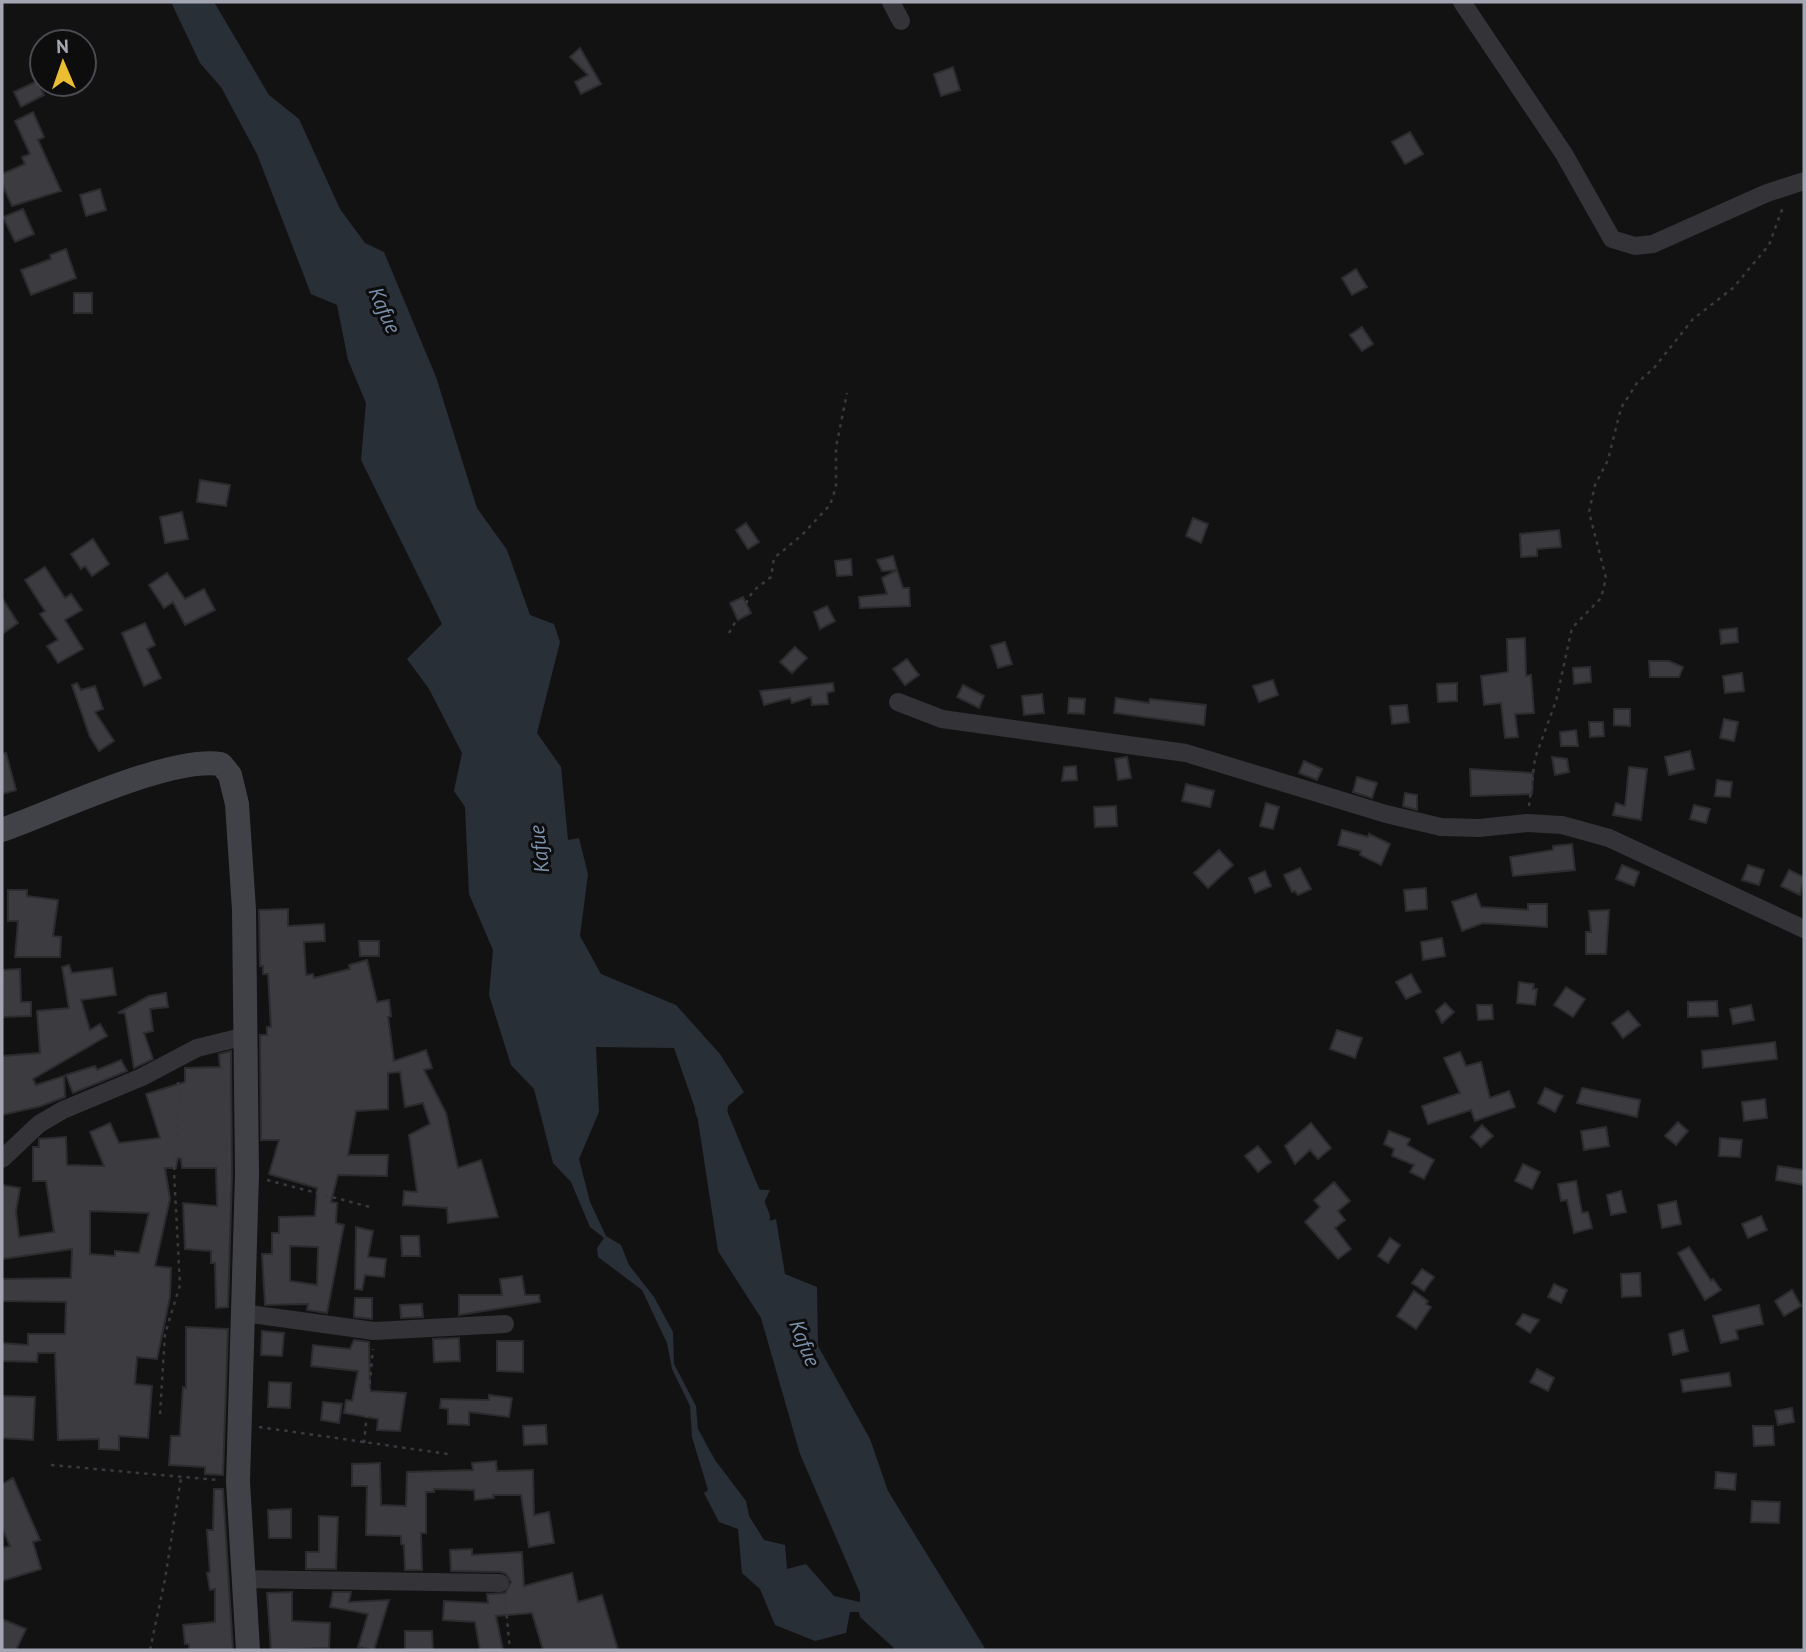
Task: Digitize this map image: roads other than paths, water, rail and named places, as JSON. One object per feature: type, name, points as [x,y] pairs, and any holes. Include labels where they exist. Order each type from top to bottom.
[{"type":"street","points":[[891,2],[901,21]]},
{"type":"street","points":[[1462,2],[1564,154],[1612,239],[1635,246],[1653,244],[1767,193],[1798,183]]},
{"type":"street","points":[[898,702],[942,719],[1186,753],[1373,810],[1441,827],[1479,828],[1527,823],[1562,825],[1609,838],[1804,929]]},
{"type":"street","points":[[2,831],[132,781],[196,764],[221,764],[230,775],[242,835],[247,1174],[237,1482],[248,1650]]},
{"type":"street","points":[[2,1159],[39,1124],[63,1110],[197,1048],[246,1037]]},
{"type":"street","points":[[243,1313],[374,1331],[505,1324]]},
{"type":"street","points":[[244,1579],[500,1583]]},
{"type":"water","points":[[171,2],[214,2],[269,95],[299,119],[340,209],[365,243],[384,252],[436,377],[477,508],[507,550],[530,615],[554,624],[560,642],[537,733],[561,767],[568,840],[579,838],[588,874],[580,936],[601,974],[676,1005],[720,1054],[744,1092],[728,1106],[724,1142],[727,1160],[747,1189],[770,1190],[761,1209],[769,1221],[776,1219],[785,1274],[817,1287],[818,1346],[870,1439],[888,1491],[986,1650],[896,1650],[860,1617],[859,1612],[850,1612],[846,1633],[815,1641],[775,1625],[760,1589],[742,1573],[738,1529],[719,1522],[704,1493],[708,1490],[692,1437],[690,1406],[672,1369],[667,1343],[642,1290],[598,1257],[597,1248],[604,1238],[590,1227],[571,1182],[553,1163],[534,1089],[511,1065],[489,995],[493,950],[469,894],[465,807],[454,791],[462,753],[429,689],[407,659],[442,624],[361,460],[366,403],[348,360],[337,305],[311,294],[257,154],[221,87],[200,63]],"holes":[[[596,1047],[674,1048],[697,1114],[718,1251],[761,1318],[800,1454],[860,1593],[860,1602],[834,1596],[806,1564],[787,1569],[785,1545],[764,1540],[749,1516],[746,1501],[715,1460],[698,1429],[696,1406],[674,1364],[673,1332],[654,1297],[629,1265],[621,1245],[606,1236],[590,1202],[579,1159],[599,1112]]]},
{"type":"waterway","name":"Kafue","points":[[710,1109],[755,1218]]}]
